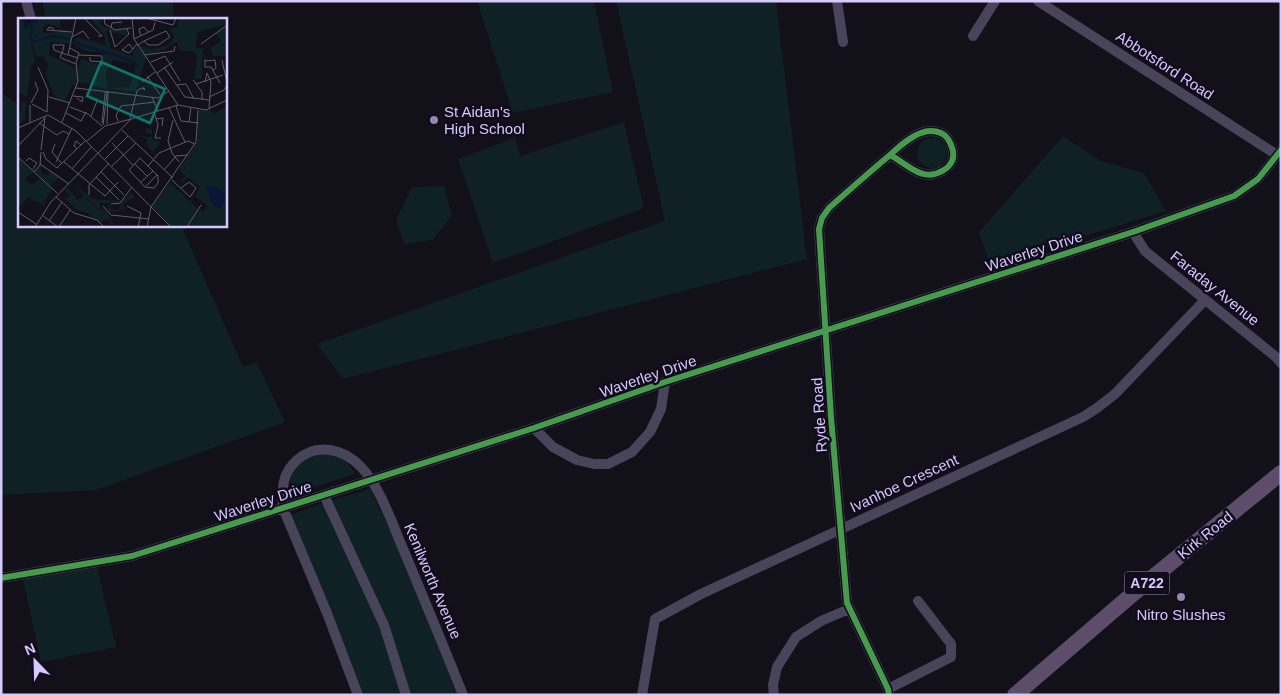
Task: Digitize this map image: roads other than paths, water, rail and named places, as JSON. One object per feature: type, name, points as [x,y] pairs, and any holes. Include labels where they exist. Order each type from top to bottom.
[{"type":"main road","name":"Kirk Road","points":[[1015,695],[1135,592],[1278,480]]},
{"type":"street","points":[[26,1],[31,18]]},
{"type":"street","points":[[837,1],[844,42]]},
{"type":"street","points":[[974,36],[995,1]]},
{"type":"street","name":"Abbotsford Road","points":[[1038,1],[1279,152]]},
{"type":"street","name":"Ryde Road","points":[[889,692],[847,603],[831,416],[819,229],[822,218],[828,208],[890,155],[912,137],[923,132],[934,131],[945,134],[954,152],[948,168],[930,175],[919,173],[890,155]]},
{"type":"street","name":"Waverley Drive","points":[[1,578],[132,556],[534,428],[665,382],[826,332],[1133,232],[1234,196],[1258,179],[1279,152]]},
{"type":"street","name":"Faraday Avenue","points":[[1133,232],[1145,251],[1281,363]]},
{"type":"street","name":"Ivanhoe Crescent","points":[[642,695],[655,619],[701,594],[1082,417],[1115,394],[1205,300]]},
{"type":"street","name":"Waverley Drive","points":[[534,428],[553,447],[577,460],[594,464],[608,464],[632,452],[650,432],[661,408],[665,382]]},
{"type":"street","name":"Waverley Drive","points":[[283,508],[282,491],[284,476],[290,466],[302,455],[322,449],[337,450],[350,457],[371,480]]},
{"type":"street","name":"Kenilworth Avenue","points":[[371,480],[387,511],[463,695]]},
{"type":"street","points":[[324,494],[384,625],[406,695]]},
{"type":"street","points":[[283,508],[327,613],[358,695]]},
{"type":"street","points":[[889,692],[951,657],[951,644],[918,601]]},
{"type":"street","points":[[774,695],[777,667],[796,637],[821,621],[849,609]]},
{"type":"place","name":"St Aidan's High School","points":[[434,120]]},
{"type":"place","name":"Nitro Slushes","points":[[1181,597]]}]
